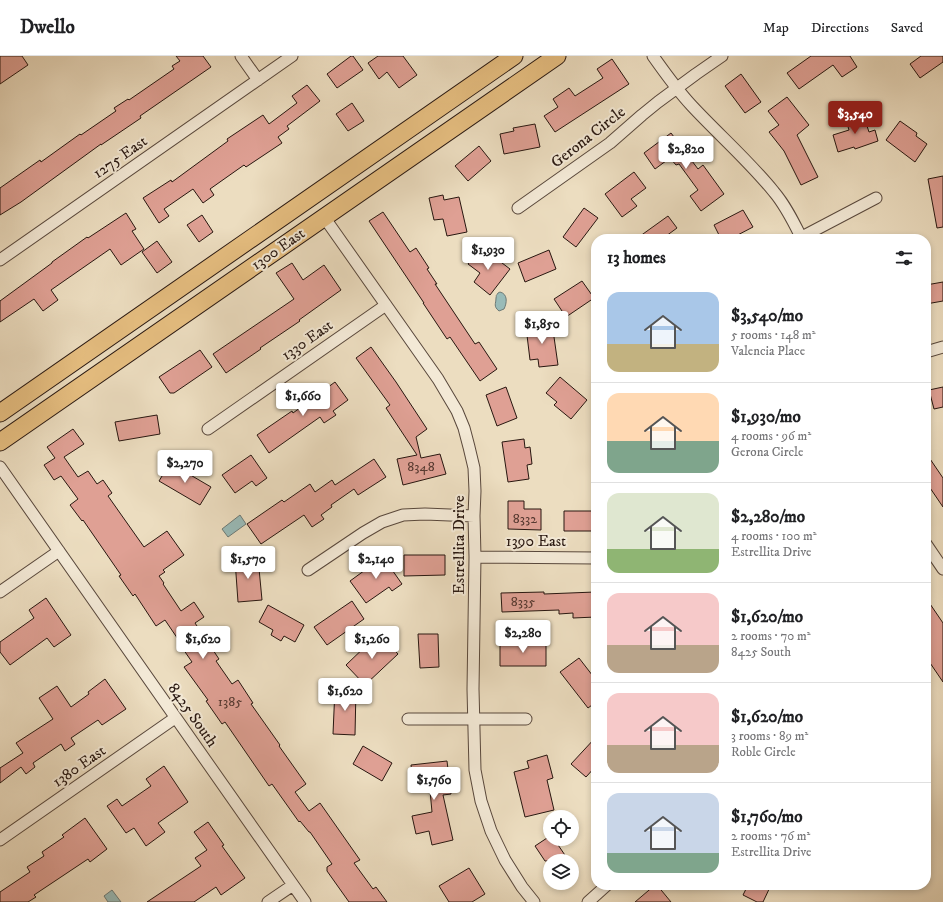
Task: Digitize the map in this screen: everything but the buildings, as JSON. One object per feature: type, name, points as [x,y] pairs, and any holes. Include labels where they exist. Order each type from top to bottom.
[{"type":"main road","name":"1300 East","points":[[0,413],[514,56]]},
{"type":"main road","name":"1300 East","points":[[0,442],[557,56]]},
{"type":"street","points":[[241,56],[258,80]]},
{"type":"street","name":"1275 East","points":[[0,260],[292,56]]},
{"type":"street","points":[[653,56],[677,89],[692,106],[775,193],[790,216],[799,234]]},
{"type":"street","points":[[677,89],[702,69],[722,56]]},
{"type":"street","name":"Gerona Circle","points":[[518,208],[610,143],[677,89]]},
{"type":"street","points":[[808,234],[876,198]]},
{"type":"street","name":"Estrellita Drive","points":[[324,217],[438,379],[457,410],[464,428],[474,468],[475,491],[473,719],[475,770],[481,801],[491,831],[505,860],[522,887],[534,902]]},
{"type":"street","name":"1330 East","points":[[208,429],[386,305]]},
{"type":"street","points":[[931,351],[943,347]]},
{"type":"street","name":"8425 South","points":[[0,467],[305,902]]},
{"type":"street","points":[[308,570],[363,532],[382,522],[403,515],[425,514],[474,516]]},
{"type":"street","points":[[0,592],[59,551]]},
{"type":"street","points":[[931,551],[943,569]]},
{"type":"street","name":"1390 East","points":[[475,557],[591,558]]},
{"type":"street","name":"1380 East","points":[[0,840],[175,718]]},
{"type":"street","points":[[408,719],[526,719]]},
{"type":"street","points":[[268,902],[293,885]]},
{"type":"street","points":[[588,902],[601,890]]},
{"type":"water","points":[[500,292],[506,297],[506,304],[504,309],[499,311],[495,305],[496,296]]},
{"type":"water","points":[[240,515],[246,524],[228,537],[222,529]]},
{"type":"water","points":[[112,890],[121,902],[108,902],[104,896]]}]
